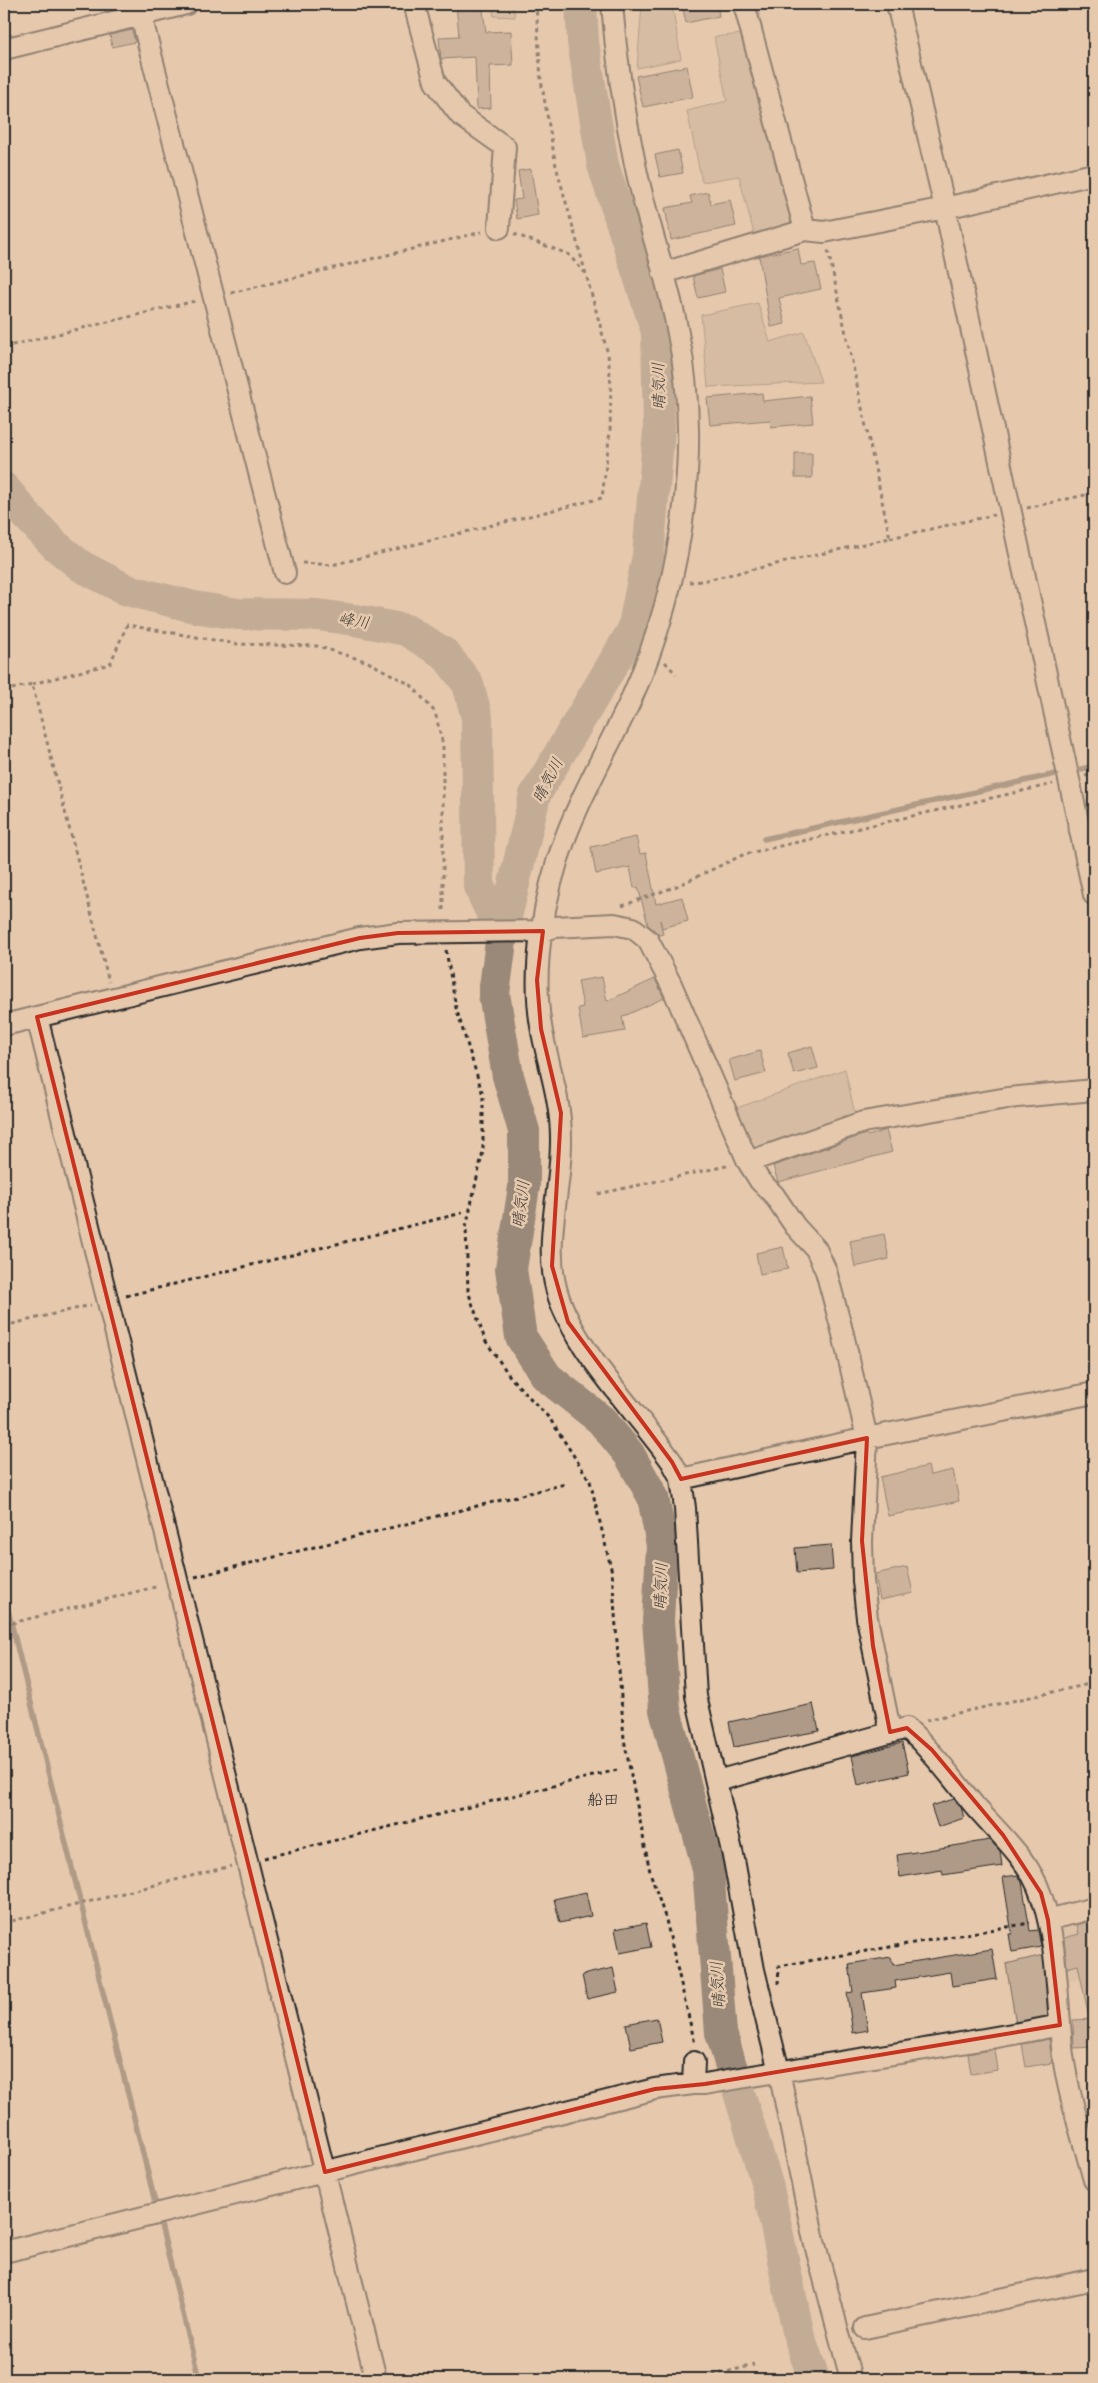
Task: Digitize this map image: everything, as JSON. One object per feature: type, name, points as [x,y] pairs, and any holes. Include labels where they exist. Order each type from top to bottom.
[{"type":"street","points":[[4,49],[140,9],[186,4]]},
{"type":"street","points":[[414,4],[435,82],[460,115],[505,148],[499,228]]},
{"type":"street","points":[[612,4],[616,46],[635,164],[677,328],[685,380],[688,426],[687,472],[682,523],[670,582],[652,646],[631,699],[567,832],[537,931],[542,1030],[561,1113],[561,1145],[552,1231],[552,1266],[557,1294],[568,1322],[585,1350],[650,1431],[672,1462],[680,1479],[684,1508],[696,1696],[717,1781],[734,1860],[754,1970],[779,2071],[814,2241],[851,2379]]},
{"type":"street","points":[[744,4],[814,231]]},
{"type":"street","points":[[897,4],[945,208],[1094,895]]},
{"type":"street","points":[[140,9],[283,568]]},
{"type":"street","points":[[663,274],[814,231],[945,208],[1094,174]]},
{"type":"street","points":[[4,1025],[360,938],[398,933],[537,931],[554,927],[600,925],[633,928],[648,940],[671,984],[748,1162],[760,1181],[774,1195],[795,1226],[816,1249],[826,1272],[855,1382],[867,1438],[862,1541],[863,1581],[867,1618],[888,1720],[887,1733]]},
{"type":"street","points":[[38,1017],[376,2379]]},
{"type":"street","points":[[748,1162],[863,1122],[1008,1098],[1094,1090]]},
{"type":"street","points":[[680,1479],[867,1438],[1094,1393]]},
{"type":"street","points":[[717,1781],[907,1728],[932,1750],[975,1806],[1003,1835],[1026,1866],[1041,1893],[1048,1920],[1060,2025],[1071,2097],[1094,2180]]},
{"type":"street","points":[[1048,1920],[1094,1908]]},
{"type":"street","points":[[4,2252],[655,2089],[699,2084],[1001,2037],[1060,2025]]},
{"type":"street","points":[[694,2062],[699,2084]]},
{"type":"street","points":[[865,2328],[1094,2280]]},
{"type":"path","points":[[283,568],[332,565],[602,498],[610,431],[611,386],[608,354],[554,157],[541,80],[536,4]]},
{"type":"path","points":[[4,347],[499,228],[568,254],[585,273]]},
{"type":"path","points":[[670,582],[702,581],[890,538],[814,231]]},
{"type":"path","points":[[4,691],[110,664],[127,626],[238,644],[317,646],[368,662],[410,686],[436,712],[443,745],[442,932],[456,1008],[483,1095],[483,1152],[466,1227],[468,1291],[485,1340],[510,1378],[550,1419],[590,1481],[612,1572],[624,1739],[650,1872],[666,1920],[695,2042],[694,2062]]},
{"type":"path","points":[[32,684],[113,998]]},
{"type":"path","points":[[600,925],[610,910],[677,886],[744,854],[1068,780]]},
{"type":"path","points":[[598,1194],[748,1162]]},
{"type":"path","points":[[4,1326],[462,1213]]},
{"type":"path","points":[[4,1625],[565,1484]]},
{"type":"path","points":[[907,1728],[918,1722],[1094,1683]]},
{"type":"path","points":[[4,1923],[616,1770]]},
{"type":"path","points":[[778,1985],[778,1966],[1048,1920]]},
{"type":"path","points":[[696,2379],[754,2365]]},
{"type":"highlighted area","points":[[543,931],[537,980],[541,1029],[561,1113],[552,1266],[568,1322],[672,1462],[681,1479],[867,1438],[862,1541],[873,1646],[890,1732],[907,1728],[932,1750],[1003,1835],[1041,1893],[1048,1920],[1060,2025],[705,2084],[655,2089],[325,2172],[37,1017],[360,938],[398,933]]},
{"type":"shaded area","points":[[491,4],[513,4],[515,17],[494,16]]},
{"type":"shaded area","points":[[642,4],[672,4],[681,59],[637,68]]},
{"type":"shaded area","points":[[760,32],[810,220],[754,234],[739,176],[702,182],[687,111],[727,101],[714,37]]},
{"type":"shaded area","points":[[758,303],[770,342],[804,332],[821,382],[708,387],[701,315]]},
{"type":"shaded area","points":[[845,1069],[856,1119],[750,1153],[737,1108]]},
{"type":"shaded area","points":[[1094,1903],[1094,1977],[1061,1983],[1056,1913]]},
{"type":"shaded area","points":[[1056,1952],[1066,2018],[1017,2030],[1006,1964]]},
{"type":"building","points":[[103,4],[125,4],[126,7],[105,12]]},
{"type":"building","points":[[456,4],[482,4],[486,32],[511,31],[513,65],[490,66],[491,108],[477,109],[475,57],[441,59],[439,37],[459,36]]},
{"type":"building","points":[[682,4],[717,4],[719,16],[686,23]]},
{"type":"building","points":[[132,30],[135,42],[112,47],[110,35]]},
{"type":"building","points":[[687,66],[693,97],[643,107],[636,76]]},
{"type":"building","points":[[678,150],[683,173],[660,177],[655,155]]},
{"type":"building","points":[[531,169],[538,215],[517,219],[514,200],[522,199],[518,171]]},
{"type":"building","points":[[708,192],[711,204],[730,200],[736,226],[671,240],[665,208],[692,203],[690,196]]},
{"type":"building","points":[[798,248],[801,265],[815,263],[821,289],[779,298],[785,324],[771,327],[759,256]]},
{"type":"building","points":[[720,269],[725,292],[698,298],[693,276]]},
{"type":"building","points":[[762,393],[763,401],[810,396],[813,423],[771,427],[770,420],[710,425],[707,398]]},
{"type":"building","points":[[795,453],[812,453],[812,478],[795,478]]},
{"type":"building","points":[[636,837],[640,854],[646,853],[656,904],[682,897],[688,921],[662,928],[660,920],[663,934],[659,935],[648,925],[638,887],[634,888],[630,867],[596,874],[591,847]]},
{"type":"building","points":[[602,977],[607,1001],[655,979],[664,998],[622,1017],[625,1031],[583,1038],[578,1008],[583,1007],[578,981]]},
{"type":"building","points":[[812,1046],[818,1068],[794,1074],[788,1053]]},
{"type":"building","points":[[760,1051],[766,1073],[735,1081],[729,1060]]},
{"type":"building","points":[[886,1130],[892,1152],[778,1182],[773,1166],[866,1134],[868,1136]]},
{"type":"building","points":[[884,1234],[889,1259],[855,1267],[850,1241]]},
{"type":"building","points":[[783,1247],[788,1269],[760,1274],[756,1253]]},
{"type":"building","points":[[928,1466],[930,1475],[953,1470],[959,1501],[888,1516],[880,1477]]},
{"type":"building","points":[[831,1545],[833,1570],[797,1573],[795,1548]]},
{"type":"building","points":[[907,1567],[913,1593],[880,1600],[875,1574]]},
{"type":"building","points":[[813,1704],[819,1731],[734,1747],[729,1722]]},
{"type":"building","points":[[902,1743],[909,1773],[858,1785],[852,1756]]},
{"type":"building","points":[[954,1799],[961,1807],[964,1818],[938,1827],[931,1806]]},
{"type":"building","points":[[990,1840],[1000,1851],[1002,1866],[943,1875],[942,1870],[900,1877],[897,1855]]},
{"type":"building","points":[[1018,1875],[1022,1882],[1030,1931],[1038,1930],[1041,1947],[1012,1952],[1009,1934],[1012,1934],[1003,1877]]},
{"type":"building","points":[[586,1892],[591,1916],[560,1923],[554,1899]]},
{"type":"building","points":[[1094,1920],[1094,2012],[1088,2013],[1078,1965],[1067,1968],[1064,1938],[1079,1934],[1077,1925]]},
{"type":"building","points":[[646,1923],[651,1947],[620,1953],[615,1929]]},
{"type":"building","points":[[992,1949],[997,1979],[952,1986],[950,1972],[895,1981],[896,1988],[862,1993],[868,2030],[853,2033],[847,1993],[853,1992],[849,1964],[891,1957],[893,1965]]},
{"type":"building","points":[[613,1968],[618,1992],[587,1999],[582,1975]]},
{"type":"building","points":[[657,2018],[662,2042],[631,2048],[626,2024]]},
{"type":"building","points":[[1094,2019],[1094,2047],[1074,2048],[1073,2020]]},
{"type":"building","points":[[1049,2039],[1052,2063],[1026,2067],[1022,2044]]},
{"type":"building","points":[[995,2049],[998,2070],[971,2074],[968,2054]]},
{"type":"waterway","name":"晴気川","points":[[581,4],[583,42],[603,165],[657,332],[659,430],[648,556],[633,630],[535,795],[502,934],[494,994],[508,1076],[524,1131],[524,1187],[511,1269],[521,1337],[547,1377],[601,1420],[629,1454],[653,1497],[662,1545],[658,1621],[665,1710],[708,1869],[721,2033],[768,2188],[799,2336],[814,2379]]},
{"type":"waterway","name":"峰川","points":[[4,488],[56,546],[81,566],[127,590],[194,607],[238,614],[318,615],[406,630],[445,654],[468,684],[477,718],[479,886],[502,934]]},
{"type":"waterway","points":[[1073,771],[1094,766]]},
{"type":"waterway","points":[[764,839],[1060,773]]},
{"type":"waterway","points":[[4,1594],[156,2206]]},
{"type":"waterway","points":[[160,2221],[199,2379]]},
{"type":"district","name":"船田","points":[[603,1799]]}]
